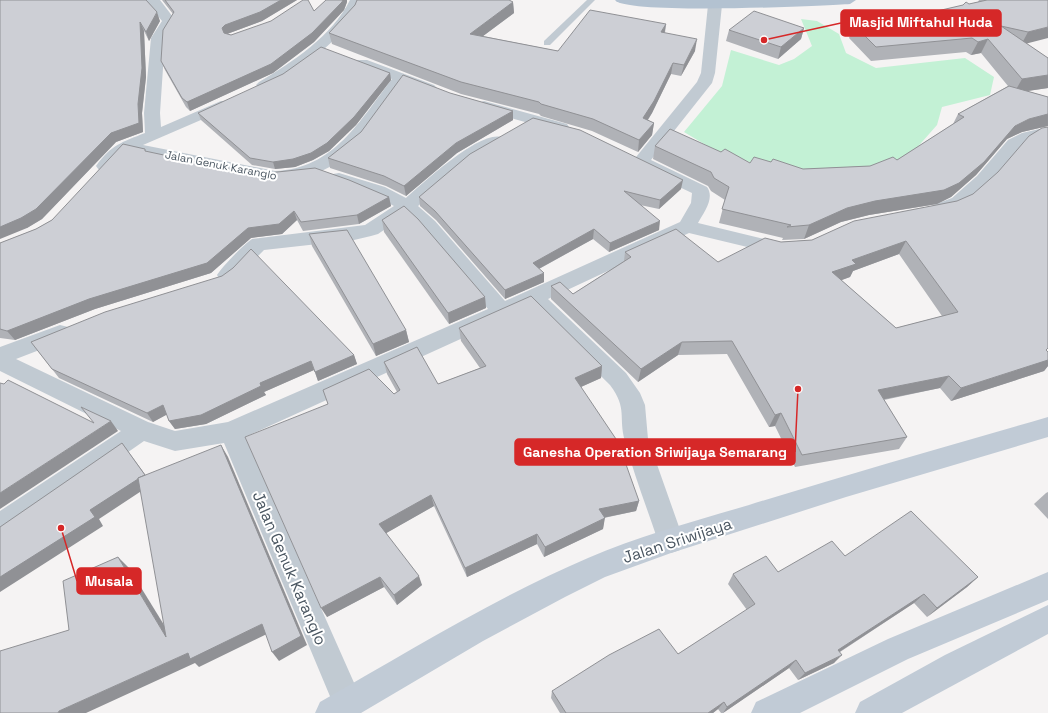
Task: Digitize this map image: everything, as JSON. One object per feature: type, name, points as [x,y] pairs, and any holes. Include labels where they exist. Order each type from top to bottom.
[{"type":"main road","points":[[621,0],[659,3],[715,4],[801,4],[850,0]]},
{"type":"main road","name":"Jalan Sriwijaya","points":[[340,708],[473,631],[555,587],[598,567],[671,541],[846,486],[1048,427]]},
{"type":"main road","points":[[767,713],[898,648],[1048,586]]},
{"type":"main road","points":[[871,713],[956,666],[1048,619]]},
{"type":"street","name":"Jalan Genuk Karanglo","points":[[148,0],[155,3],[169,21],[158,38],[152,113],[153,136]]},
{"type":"street","name":"Jalan Genuk Karanglo","points":[[92,180],[123,146],[153,136],[246,94],[333,52],[356,0]]},
{"type":"street","points":[[0,361],[141,430],[175,440],[231,432],[534,297],[687,226],[700,203],[701,191],[634,158],[704,83],[708,73],[715,4]]},
{"type":"street","points":[[333,52],[443,93]]},
{"type":"street","name":"Jalan Genuk Karanglo","points":[[123,146],[287,177],[330,159],[354,140],[401,78]]},
{"type":"street","points":[[473,103],[532,118],[573,131]]},
{"type":"street","points":[[213,281],[232,272],[252,248],[259,244],[371,230],[407,206],[464,158],[532,118]]},
{"type":"street","points":[[920,214],[943,209],[958,202],[983,180],[1014,144],[1028,136],[1048,132]]},
{"type":"street","points":[[311,168],[379,191],[407,206],[428,225],[502,311]]},
{"type":"street","points":[[687,226],[776,248],[801,247]]},
{"type":"street","points":[[534,297],[618,378],[629,392],[633,405],[636,439],[671,541]]},
{"type":"street","points":[[0,356],[75,327]]},
{"type":"street","points":[[0,526],[141,430]]},
{"type":"street","name":"Jalan Genuk Karanglo","points":[[231,432],[340,708]]},
{"type":"lane","points":[[547,43],[591,0]]},
{"type":"green space","points":[[801,19],[817,21],[839,34],[846,53],[876,68],[965,58],[994,77],[990,95],[942,107],[937,125],[907,159],[846,173],[767,168],[714,150],[684,132],[722,86],[731,50],[779,65],[794,59],[812,46]]},
{"type":"building","points":[[0,0],[146,0],[157,12],[146,32],[140,22],[142,68],[138,104],[139,123],[111,133],[36,209],[21,218],[0,227]]},
{"type":"building","points":[[165,0],[281,0],[260,12],[225,25],[222,28],[224,33],[231,35],[271,21],[303,0],[308,0],[314,11],[326,0],[343,0],[312,33],[271,64],[187,102],[182,98],[161,61],[163,30],[174,12]]},
{"type":"building","points":[[357,0],[509,0],[513,2],[470,34],[558,51],[590,10],[666,24],[661,32],[697,39],[684,65],[673,63],[654,101],[643,118],[654,123],[639,140],[593,119],[541,104],[539,102],[461,82],[329,33],[355,5]]},
{"type":"building","points":[[987,0],[1048,0],[1048,27],[1028,32],[1001,26],[1048,58],[1048,75],[1022,79],[988,39],[978,42],[972,38],[876,47],[854,25],[894,21],[963,5],[966,2],[969,4]]},
{"type":"building","points":[[754,11],[804,28],[781,47],[729,30]]},
{"type":"building","points":[[321,47],[390,73],[354,117],[327,143],[311,153],[293,159],[273,162],[250,158],[198,113],[283,74]]},
{"type":"building","points":[[403,75],[450,93],[513,111],[456,143],[404,186],[384,176],[328,158],[361,132]]},
{"type":"building","points":[[1009,86],[1048,97],[1048,114],[1029,119],[1015,126],[984,162],[959,183],[944,190],[875,201],[847,208],[809,225],[787,227],[791,225],[722,209],[729,187],[714,178],[711,172],[655,146],[670,129],[721,152],[725,149],[750,163],[754,157],[771,162],[773,159],[803,169],[870,166],[893,157],[897,160],[964,117],[958,114]]},
{"type":"building","points":[[533,118],[580,130],[683,180],[660,200],[624,191],[660,221],[610,243],[594,229],[533,263],[544,273],[505,290],[435,211],[419,197],[470,154]]},
{"type":"building","points":[[1048,127],[1048,348],[1046,350],[1048,352],[1048,360],[961,388],[949,376],[878,390],[907,437],[802,455],[781,413],[775,415],[732,341],[682,342],[641,369],[551,286],[560,282],[573,294],[631,257],[625,252],[676,229],[718,262],[765,238],[781,242],[812,240],[854,221],[957,201],[973,194],[998,172],[1029,136],[1042,128]],"holes":[[[906,241],[958,312],[896,328],[832,272],[856,264],[852,260]]]},
{"type":"building","points":[[123,144],[145,149],[145,151],[276,179],[268,173],[315,168],[349,180],[389,197],[357,215],[301,222],[294,211],[279,224],[248,228],[207,263],[89,299],[7,331],[0,329],[0,243],[36,229],[52,220]]},
{"type":"building","points":[[404,206],[418,219],[485,297],[448,313],[382,220]]},
{"type":"building","points":[[347,230],[406,330],[373,344],[309,234]]},
{"type":"building","points":[[251,249],[354,355],[315,372],[311,361],[260,383],[261,386],[201,415],[169,421],[163,405],[147,413],[52,369],[31,342],[105,312],[222,276],[233,268]]},
{"type":"building","points":[[531,296],[602,366],[575,378],[618,442],[639,501],[599,509],[605,518],[545,547],[537,534],[465,568],[431,495],[379,524],[419,576],[394,595],[380,577],[321,608],[245,437],[328,404],[323,390],[369,369],[394,394],[400,390],[384,362],[417,347],[438,384],[486,366],[459,328]]},
{"type":"building","points":[[8,380],[94,423],[81,407],[111,421],[0,493],[0,383],[4,384]]},
{"type":"building","points":[[122,443],[145,475],[138,478],[90,510],[95,517],[0,577],[0,527]]},
{"type":"building","points":[[221,445],[301,636],[272,652],[262,624],[190,659],[188,653],[59,711],[58,713],[0,713],[0,651],[69,630],[63,581],[118,557],[166,637],[138,478]]},
{"type":"building","points":[[911,511],[978,577],[937,608],[924,594],[838,650],[842,655],[805,673],[796,660],[727,707],[724,702],[708,713],[566,713],[552,691],[609,655],[659,629],[678,654],[755,604],[733,574],[766,556],[778,572],[832,541],[845,556]]},
{"type":"place","name":"Masjid Miftahul Huda","points":[[764,40]]},
{"type":"place","name":"Ganesha Operation Sriwijaya Semarang","points":[[798,389]]},
{"type":"place","name":"Musala","points":[[61,528]]}]
